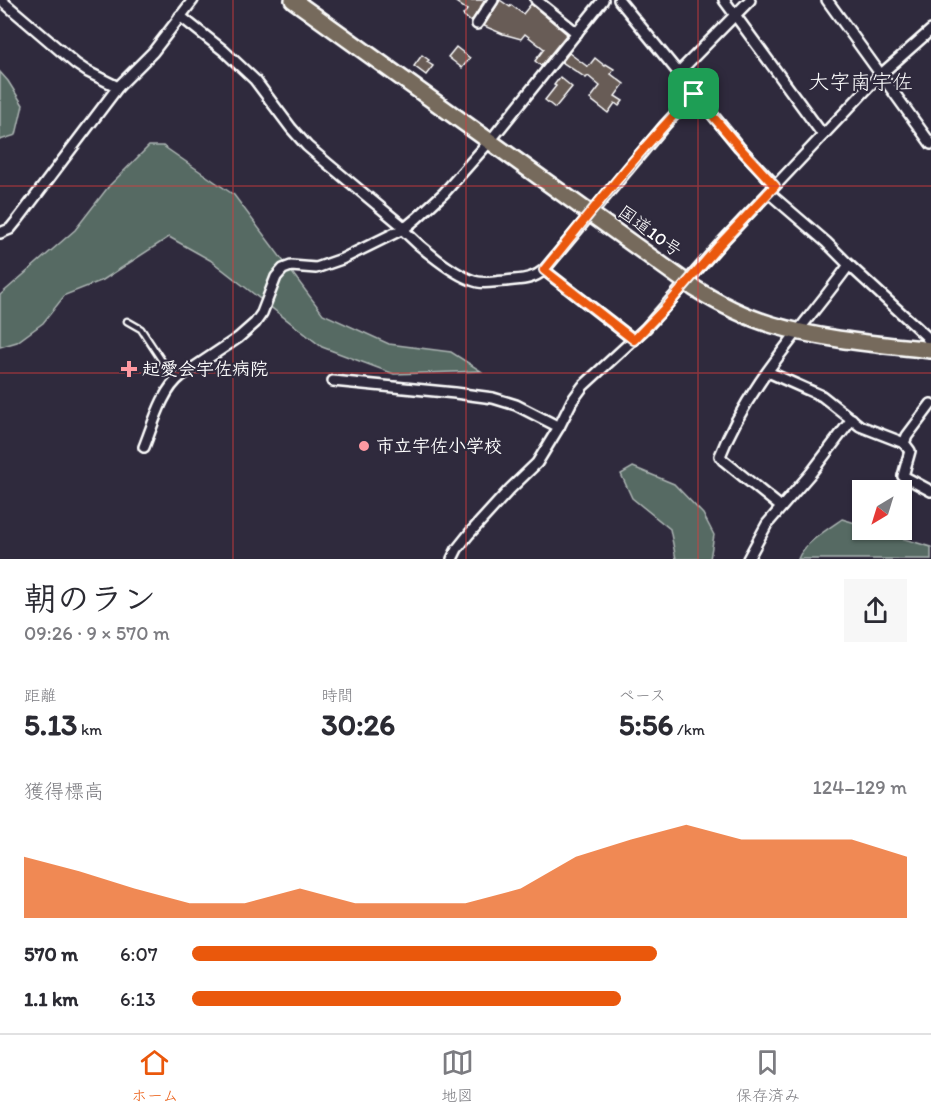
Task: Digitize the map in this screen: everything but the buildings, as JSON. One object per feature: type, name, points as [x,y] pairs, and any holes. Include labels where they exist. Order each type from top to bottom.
[{"type":"highway","name":"国道10号","points":[[293,0],[705,294],[735,310],[772,325],[798,332],[931,350]]},
{"type":"street","points":[[2,0],[76,64],[118,87]]},
{"type":"street","points":[[0,233],[10,229],[118,87],[153,52],[193,0]]},
{"type":"street","points":[[477,24],[493,0]]},
{"type":"street","points":[[536,0],[577,33]]},
{"type":"street","points":[[144,447],[165,397],[177,379],[238,339],[255,323],[262,314],[276,277],[283,269],[291,266],[319,267],[342,259],[403,229],[417,219],[444,193],[490,141],[603,0]]},
{"type":"street","points":[[618,0],[772,189],[849,266],[926,336],[931,344],[931,350]]},
{"type":"street","points":[[724,0],[822,135]]},
{"type":"street","points":[[678,73],[750,0]]},
{"type":"street","points":[[827,0],[931,144]]},
{"type":"street","points":[[180,16],[223,50],[255,80],[307,146],[449,268],[478,282],[524,280],[544,270],[590,213],[694,94]]},
{"type":"street","points":[[452,559],[469,534],[537,463],[572,400],[583,386],[634,340],[722,242],[880,75],[931,30]]},
{"type":"street","points":[[781,507],[720,456],[736,420],[768,372],[849,266]]},
{"type":"street","points":[[544,270],[634,340]]},
{"type":"street","points":[[768,372],[822,396],[865,429],[904,443],[910,451],[903,476],[931,491]]},
{"type":"street","points":[[333,381],[493,398],[516,405],[559,427]]},
{"type":"street","points":[[904,443],[931,404]]},
{"type":"street","points":[[748,559],[767,524],[811,473],[852,419]]},
{"type":"lane","points":[[127,321],[141,329],[168,370],[177,379]]},
{"type":"green space","points":[[0,72],[23,105],[16,135],[0,140]]},
{"type":"green space","points":[[149,146],[163,146],[234,195],[323,314],[389,344],[451,352],[481,371],[394,374],[322,347],[210,260],[169,237],[103,280],[65,295],[43,323],[17,342],[0,347],[0,295],[75,230],[109,186]]},
{"type":"green space","points":[[633,467],[674,484],[703,514],[714,535],[710,559],[676,559],[670,529],[632,498],[621,474]]},
{"type":"green space","points":[[842,519],[852,522],[852,540],[908,540],[931,547],[931,559],[798,559],[805,548]]},
{"type":"place","name":"起愛会宇佐病院","points":[[129,369]]},
{"type":"place","name":"市立宇佐小学校","points":[[364,446]]},
{"type":"district","name":"大字南宇佐","points":[[861,82]]},
{"type":"route","points":[[694,94],[775,186],[634,340],[544,270],[594,208],[694,94]]}]
